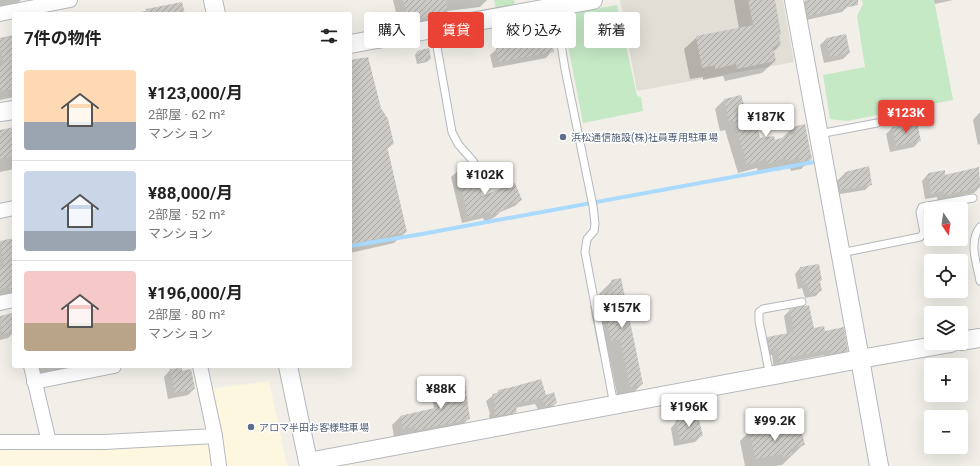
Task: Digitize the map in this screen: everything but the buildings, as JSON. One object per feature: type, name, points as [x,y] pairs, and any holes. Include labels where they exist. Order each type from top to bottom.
[{"type":"street","points":[[0,14],[70,0]]},
{"type":"street","points":[[213,0],[216,12]]},
{"type":"street","points":[[484,20],[593,0]]},
{"type":"street","points":[[794,0],[879,466]]},
{"type":"street","points":[[352,44],[428,30]]},
{"type":"street","points":[[0,112],[12,110]]},
{"type":"street","points":[[0,211],[12,208]]},
{"type":"street","points":[[0,303],[12,300]]},
{"type":"street","points":[[968,340],[980,338]]},
{"type":"street","points":[[288,368],[309,464],[614,405],[924,348]]},
{"type":"street","points":[[31,368],[48,442]]},
{"type":"street","points":[[34,382],[104,368]]},
{"type":"street","points":[[200,368],[215,436],[219,466]]},
{"type":"street","points":[[0,442],[104,442],[215,436]]},
{"type":"lane","points":[[555,7],[565,69],[592,203],[595,224],[594,231],[587,239],[585,252],[614,405]]},
{"type":"lane","points":[[437,48],[452,132],[458,144],[473,161],[481,177]]},
{"type":"lane","points":[[819,134],[877,123]]},
{"type":"lane","points":[[841,253],[920,238],[924,233],[920,212],[922,207],[973,198]]},
{"type":"lane","points":[[980,227],[974,238],[974,246],[980,281]]},
{"type":"lane","points":[[770,376],[759,321],[759,312],[763,309],[802,302]]},
{"type":"shaded area","points":[[620,0],[783,0],[794,62],[637,91],[629,48],[640,48],[640,12],[622,12]]},
{"type":"shaded area","points":[[269,381],[287,466],[0,466],[0,451],[218,436],[209,389]]},
{"type":"green space","points":[[494,0],[514,0],[515,5],[496,8]]},
{"type":"green space","points":[[862,0],[934,0],[953,100],[847,121],[830,119],[823,75],[865,67],[857,16],[863,4]]},
{"type":"green space","points":[[617,5],[619,12],[584,12],[584,48],[626,48],[637,96],[641,97],[643,111],[583,123],[569,48],[576,48],[576,12]]},
{"type":"waterway","points":[[352,246],[814,162]]},
{"type":"place","name":"浜松通信施設(株)社員専用駐車場","points":[[563,137]]},
{"type":"place","name":"アロマ半田お客様駐車場","points":[[251,427]]}]
